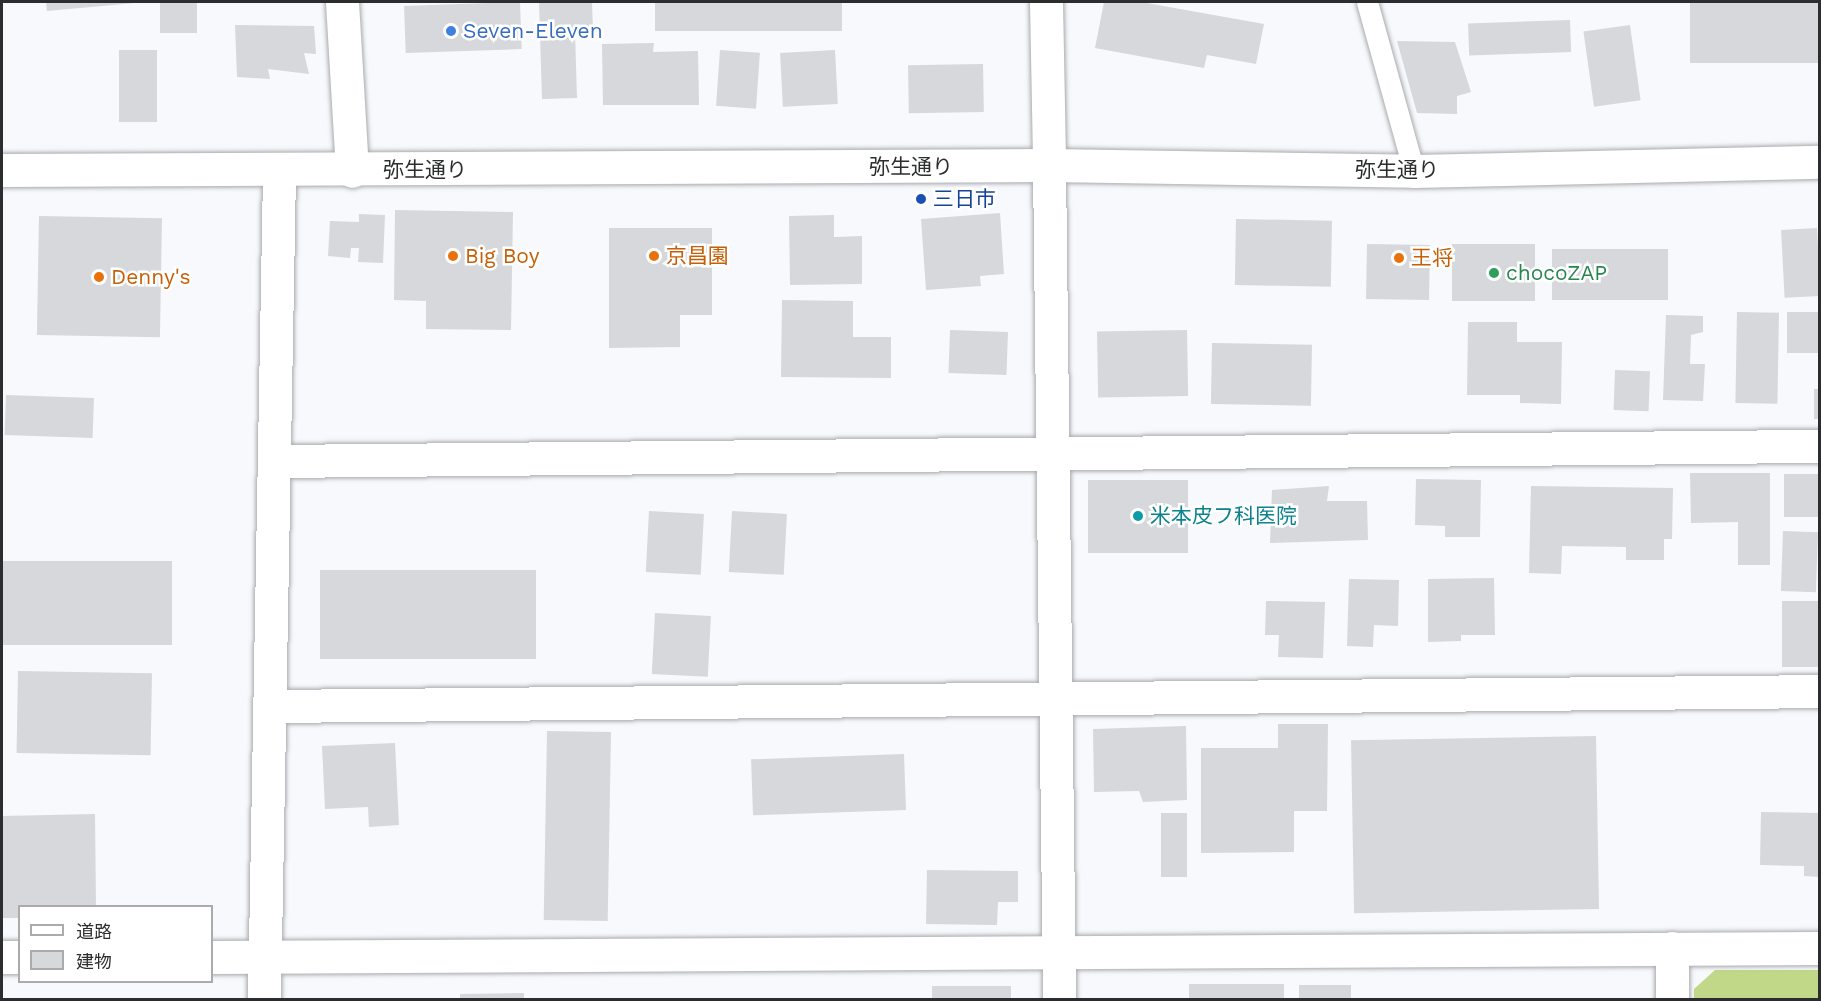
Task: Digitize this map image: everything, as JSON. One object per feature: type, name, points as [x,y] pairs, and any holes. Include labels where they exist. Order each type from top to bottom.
[{"type":"street","points":[[342,2],[352,171]]},
{"type":"street","points":[[1046,2],[1059,999]]},
{"type":"street","name":"弥生通り","points":[[2,171],[279,172],[1049,165],[1414,171],[1820,162]]},
{"type":"street","points":[[264,999],[279,172]]},
{"type":"street","points":[[274,461],[1820,446]]},
{"type":"street","points":[[269,706],[1820,691]]},
{"type":"street","points":[[1672,948],[1672,999]]},
{"type":"street","points":[[213,957],[1820,948]]},
{"type":"street","points":[[2,957],[18,957]]},
{"type":"lane","points":[[1367,2],[1414,171]]},
{"type":"green space","points":[[1715,970],[1819,970],[1819,999],[1694,999],[1694,989]]},
{"type":"building","points":[[46,2],[134,2],[135,3],[47,11]]},
{"type":"building","points":[[160,2],[197,2],[197,33],[160,33]]},
{"type":"building","points":[[520,2],[522,49],[406,53],[404,6]]},
{"type":"building","points":[[539,2],[592,2],[593,31],[575,32],[577,98],[542,99]]},
{"type":"building","points":[[655,2],[842,2],[842,31],[655,31]]},
{"type":"building","points":[[1104,2],[1141,2],[1264,24],[1256,64],[1207,55],[1204,68],[1095,48]]},
{"type":"building","points":[[1690,2],[1820,2],[1820,63],[1690,63]]},
{"type":"building","points":[[1570,20],[1571,52],[1469,56],[1468,24]]},
{"type":"building","points":[[235,25],[314,26],[316,54],[304,53],[309,74],[268,69],[270,79],[237,77]]},
{"type":"building","points":[[1630,25],[1641,100],[1594,107],[1583,32]]},
{"type":"building","points":[[1397,41],[1455,42],[1471,92],[1457,96],[1457,114],[1417,113]]},
{"type":"building","points":[[654,43],[653,52],[698,51],[699,105],[603,105],[602,44]]},
{"type":"building","points":[[119,50],[157,50],[157,122],[119,122]]},
{"type":"building","points":[[720,50],[760,53],[756,109],[716,106]]},
{"type":"building","points":[[835,50],[838,104],[783,107],[780,53]]},
{"type":"building","points":[[983,64],[984,112],[909,113],[908,65]]},
{"type":"building","name":"Big Boy","points":[[395,210],[513,212],[511,330],[426,329],[426,301],[394,300]]},
{"type":"building","points":[[1000,213],[1004,274],[980,276],[981,286],[926,290],[921,219]]},
{"type":"building","points":[[359,214],[385,215],[383,263],[358,262],[359,248],[351,248],[350,258],[328,256],[330,221],[359,222]]},
{"type":"building","points":[[834,215],[834,237],[862,236],[862,284],[790,285],[789,216]]},
{"type":"building","name":"Denny's","points":[[39,216],[162,218],[160,337],[37,335]]},
{"type":"building","points":[[1236,219],[1332,221],[1331,287],[1235,285]]},
{"type":"building","points":[[609,228],[712,228],[712,315],[680,315],[680,347],[609,348]]},
{"type":"building","points":[[1817,228],[1820,296],[1785,298],[1781,230]]},
{"type":"building","points":[[1367,244],[1430,245],[1429,300],[1366,299]]},
{"type":"building","name":"chocoZAP","points":[[1452,244],[1535,244],[1535,301],[1452,301]]},
{"type":"building","points":[[1552,249],[1668,249],[1668,300],[1552,300]]},
{"type":"building","points":[[782,300],[853,301],[853,337],[891,337],[891,378],[781,377]]},
{"type":"building","points":[[1737,312],[1779,313],[1777,404],[1735,403]]},
{"type":"building","points":[[1787,312],[1820,312],[1820,353],[1787,353]]},
{"type":"building","points":[[1666,315],[1703,316],[1703,332],[1691,335],[1690,364],[1705,364],[1703,401],[1663,400]]},
{"type":"building","points":[[1468,322],[1517,322],[1517,342],[1562,342],[1561,404],[1520,403],[1520,395],[1467,395]]},
{"type":"building","points":[[950,330],[1008,332],[1006,375],[948,373]]},
{"type":"building","points":[[1187,330],[1188,396],[1098,398],[1097,332]]},
{"type":"building","points":[[1212,343],[1312,345],[1311,406],[1211,404]]},
{"type":"building","points":[[1615,370],[1650,371],[1649,411],[1614,410]]},
{"type":"building","points":[[1814,389],[1820,389],[1820,419],[1814,419]]},
{"type":"building","points":[[6,395],[94,398],[93,438],[5,435]]},
{"type":"building","points":[[1690,473],[1770,473],[1770,565],[1738,565],[1738,522],[1691,523]]},
{"type":"building","points":[[1784,474],[1820,474],[1820,517],[1784,517]]},
{"type":"building","points":[[1416,479],[1481,480],[1480,537],[1445,537],[1445,526],[1415,525]]},
{"type":"building","name":"米本皮フ科医院","points":[[1088,480],[1188,480],[1188,553],[1088,553]]},
{"type":"building","points":[[1329,486],[1327,501],[1367,501],[1368,540],[1270,543],[1272,490]]},
{"type":"building","points":[[1531,486],[1673,488],[1672,539],[1664,539],[1664,560],[1626,560],[1626,547],[1562,546],[1561,574],[1529,573]]},
{"type":"building","points":[[649,511],[704,514],[701,575],[646,572]]},
{"type":"building","points":[[732,511],[787,514],[784,575],[729,572]]},
{"type":"building","points":[[1783,531],[1818,532],[1816,592],[1781,591]]},
{"type":"building","points":[[2,561],[172,561],[172,645],[2,645]]},
{"type":"building","points":[[320,570],[536,570],[536,659],[320,659]]},
{"type":"building","points":[[1494,578],[1495,635],[1461,635],[1461,641],[1428,642],[1428,579]]},
{"type":"building","points":[[1349,579],[1399,580],[1398,626],[1374,625],[1373,647],[1347,646]]},
{"type":"building","points":[[1266,601],[1325,602],[1323,658],[1278,657],[1279,635],[1265,635]]},
{"type":"building","points":[[1782,601],[1820,601],[1820,667],[1782,667]]},
{"type":"building","points":[[655,613],[711,616],[708,677],[652,674]]},
{"type":"building","points":[[18,671],[152,673],[151,755],[17,753]]},
{"type":"building","points":[[1278,724],[1328,724],[1327,811],[1294,811],[1294,852],[1201,853],[1201,748],[1278,748]]},
{"type":"building","points":[[1186,726],[1187,800],[1143,802],[1139,791],[1094,792],[1093,729]]},
{"type":"building","points":[[547,731],[611,732],[608,921],[544,920]]},
{"type":"building","points":[[1596,736],[1599,909],[1354,913],[1351,740]]},
{"type":"building","points":[[395,743],[399,825],[369,827],[368,807],[325,809],[322,746]]},
{"type":"building","points":[[904,754],[906,810],[753,815],[751,759]]},
{"type":"building","points":[[1761,812],[1820,813],[1820,877],[1804,876],[1804,866],[1760,865]]},
{"type":"building","points":[[1161,813],[1187,813],[1187,877],[1161,877]]},
{"type":"building","points":[[95,814],[96,905],[18,905],[18,918],[2,918],[2,816]]},
{"type":"building","points":[[927,870],[1018,871],[1018,902],[998,902],[997,925],[926,924]]},
{"type":"building","points":[[1189,984],[1284,984],[1284,1000],[1189,1000]]},
{"type":"building","points":[[1299,985],[1351,985],[1351,1000],[1299,1000]]},
{"type":"building","points":[[932,986],[1011,986],[1011,1000],[932,1000]]},
{"type":"building","points":[[524,993],[524,1000],[460,1000],[460,994]]},
{"type":"place","name":"Seven-Eleven","points":[[451,31]]},
{"type":"place","name":"三日市","points":[[921,199]]},
{"type":"place","name":"Big Boy","points":[[453,256]]},
{"type":"place","name":"京昌園","points":[[654,256]]},
{"type":"place","name":"王将","points":[[1399,258]]},
{"type":"place","name":"chocoZAP","points":[[1494,273]]},
{"type":"place","name":"Denny's","points":[[99,277]]},
{"type":"place","name":"米本皮フ科医院","points":[[1138,516]]}]
